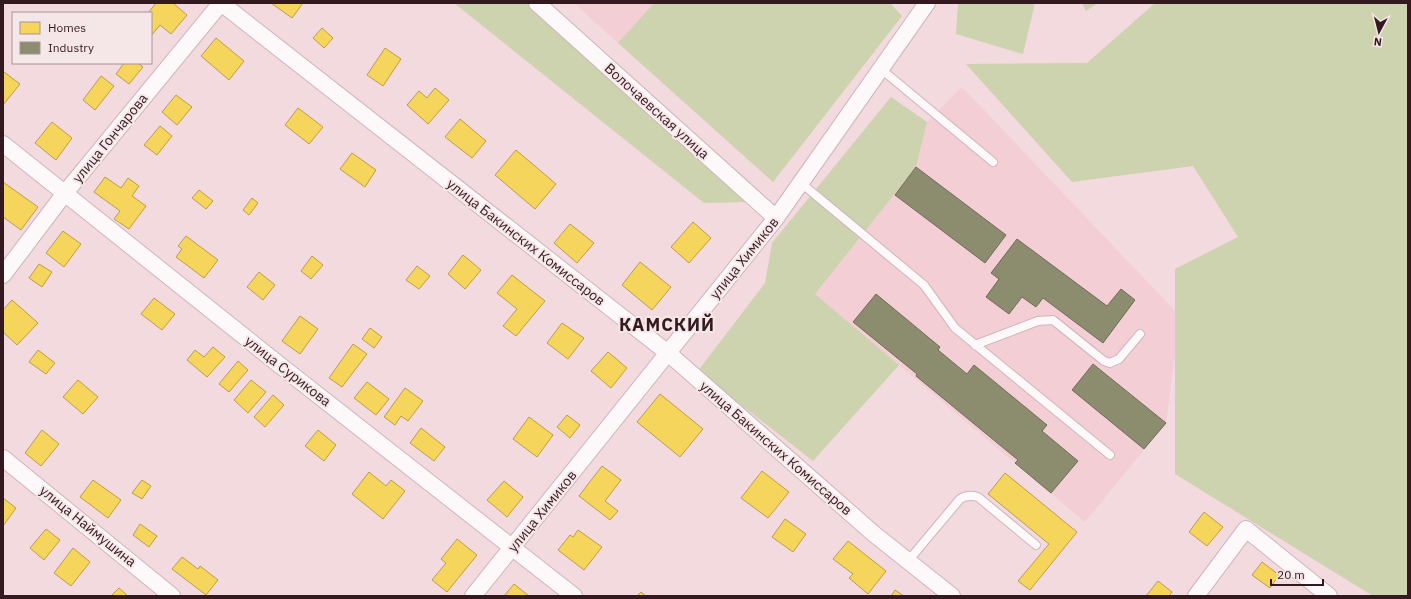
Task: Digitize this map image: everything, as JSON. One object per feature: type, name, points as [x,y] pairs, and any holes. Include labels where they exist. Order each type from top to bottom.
[{"type":"street","name":"улица Гончарова","points":[[3,275],[65,193],[221,3]]},
{"type":"street","name":"улица Бакинских Комиссаров","points":[[221,3],[668,353],[874,534],[952,596]]},
{"type":"street","name":"Волочаевская улица","points":[[537,3],[776,218]]},
{"type":"street","name":"улица Химиков","points":[[473,596],[776,218],[926,3]]},
{"type":"street","name":"улица Сурикова","points":[[3,144],[286,370],[574,596]]},
{"type":"street","name":"улица Наймушина","points":[[3,458],[172,596]]},
{"type":"street","points":[[1196,596],[1246,529],[1329,596]]},
{"type":"lane","points":[[881,69],[993,162]]},
{"type":"lane","points":[[801,183],[924,285],[955,328],[1110,455]]},
{"type":"lane","points":[[975,345],[1038,321],[1053,320],[1104,361],[1110,363],[1119,359],[1140,334]]},
{"type":"lane","points":[[908,561],[964,496],[972,495],[978,497],[1036,545]]},
{"type":"shaded area","points":[[574,3],[654,3],[618,43]]},
{"type":"shaded area","points":[[962,87],[1180,316],[1166,423],[1085,522],[815,294],[916,167],[927,122]]},
{"type":"green space","points":[[454,3],[528,3],[749,202],[704,203]]},
{"type":"green space","points":[[654,3],[890,3],[902,16],[773,182],[618,43]]},
{"type":"green space","points":[[958,3],[1035,3],[1023,54],[956,34]]},
{"type":"green space","points":[[1082,3],[1098,3],[1086,11]]},
{"type":"green space","points":[[1155,3],[1408,3],[1408,596],[1373,596],[1175,474],[1175,269],[1238,237],[1193,166],[1072,182],[966,64],[1087,63]]},
{"type":"green space","points":[[891,97],[927,122],[916,167],[815,294],[899,365],[813,461],[698,371],[765,283],[772,243]]},
{"type":"building: Homes","points":[[156,3],[173,3],[187,15],[171,34],[160,25],[152,35],[152,12],[149,12]]},
{"type":"building: Homes","points":[[271,3],[303,3],[292,18]]},
{"type":"building: Homes","points":[[322,28],[333,38],[324,48],[313,38]]},
{"type":"building: Homes","points":[[216,38],[244,61],[229,80],[201,56]]},
{"type":"building: Homes","points":[[385,48],[401,59],[383,86],[367,75]]},
{"type":"building: Homes","points":[[123,64],[139,64],[143,67],[129,84],[116,74]]},
{"type":"building: Homes","points":[[4,72],[20,84],[3,105],[3,73]]},
{"type":"building: Homes","points":[[101,76],[114,86],[95,110],[83,100]]},
{"type":"building: Homes","points":[[435,88],[449,100],[428,124],[407,105],[419,91],[427,98]]},
{"type":"building: Homes","points":[[176,95],[192,107],[177,125],[162,112]]},
{"type":"building: Homes","points":[[298,108],[323,127],[309,144],[285,125]]},
{"type":"building: Homes","points":[[460,119],[486,141],[472,158],[445,137]]},
{"type":"building: Homes","points":[[52,122],[72,138],[56,160],[35,143]]},
{"type":"building: Homes","points":[[160,126],[172,136],[157,155],[144,145]]},
{"type":"building: Homes","points":[[516,150],[556,184],[535,209],[495,175]]},
{"type":"building: Homes","points":[[352,153],[376,170],[365,187],[340,169]]},
{"type":"building: Homes","points":[[105,177],[121,188],[128,178],[139,186],[132,196],[146,206],[129,229],[114,219],[120,211],[94,192]]},
{"type":"building: Homes","points":[[3,182],[38,207],[21,230],[3,217]]},
{"type":"building: Homes","points":[[199,190],[213,201],[206,209],[192,198]]},
{"type":"building: Homes","points":[[252,198],[258,203],[249,215],[243,210]]},
{"type":"building: Homes","points":[[693,222],[711,238],[689,263],[671,247]]},
{"type":"building: Homes","points":[[570,224],[594,243],[577,263],[554,243]]},
{"type":"building: Homes","points":[[63,231],[81,244],[64,267],[46,253]]},
{"type":"building: Homes","points":[[186,236],[218,260],[204,278],[176,257],[182,249],[178,246]]},
{"type":"building: Homes","points":[[463,255],[481,270],[465,289],[448,274]]},
{"type":"building: Homes","points":[[312,256],[323,265],[311,279],[301,271]]},
{"type":"building: Homes","points":[[640,262],[671,287],[652,310],[622,285]]},
{"type":"building: Homes","points":[[39,264],[52,272],[42,287],[29,278]]},
{"type":"building: Homes","points":[[417,266],[430,276],[419,289],[406,280]]},
{"type":"building: Homes","points":[[259,272],[275,285],[263,300],[247,287]]},
{"type":"building: Homes","points":[[512,275],[545,301],[516,336],[503,326],[517,309],[497,293]]},
{"type":"building: Homes","points":[[154,298],[175,314],[162,330],[141,314]]},
{"type":"building: Homes","points":[[12,300],[38,323],[17,345],[3,332],[3,310]]},
{"type":"building: Homes","points":[[300,316],[318,329],[300,354],[282,341]]},
{"type":"building: Homes","points":[[562,323],[584,338],[568,359],[547,343]]},
{"type":"building: Homes","points":[[370,328],[382,337],[374,348],[362,339]]},
{"type":"building: Homes","points":[[353,344],[367,354],[342,387],[329,378]]},
{"type":"building: Homes","points":[[213,347],[225,357],[207,377],[187,360],[195,350],[204,357]]},
{"type":"building: Homes","points":[[38,350],[55,363],[46,374],[29,362]]},
{"type":"building: Homes","points":[[608,352],[627,368],[611,388],[591,371]]},
{"type":"building: Homes","points":[[238,361],[248,370],[229,392],[219,384]]},
{"type":"building: Homes","points":[[78,380],[98,397],[83,414],[63,397]]},
{"type":"building: Homes","points":[[251,380],[266,392],[248,413],[234,400]]},
{"type":"building: Homes","points":[[367,382],[389,399],[376,415],[354,398]]},
{"type":"building: Homes","points":[[405,388],[423,401],[408,421],[401,416],[395,425],[384,417]]},
{"type":"building: Homes","points":[[660,394],[703,429],[680,457],[637,422]]},
{"type":"building: Homes","points":[[273,395],[284,405],[265,427],[254,417]]},
{"type":"building: Homes","points":[[567,415],[580,425],[570,438],[557,427]]},
{"type":"building: Homes","points":[[529,417],[553,435],[537,457],[513,439]]},
{"type":"building: Homes","points":[[421,428],[445,447],[434,461],[410,443]]},
{"type":"building: Homes","points":[[42,430],[59,444],[41,466],[25,453]]},
{"type":"building: Homes","points":[[318,430],[336,445],[324,461],[305,446]]},
{"type":"building: Homes","points":[[602,466],[621,480],[605,501],[618,511],[610,520],[579,496]]},
{"type":"building: Homes","points":[[762,471],[789,492],[768,518],[741,498]]},
{"type":"building: Homes","points":[[369,472],[386,486],[391,480],[405,491],[383,519],[352,494]]},
{"type":"building: Homes","points":[[1005,473],[1077,532],[1030,590],[1018,581],[1049,544],[988,494]]},
{"type":"building: Homes","points":[[93,480],[121,500],[108,518],[80,497]]},
{"type":"building: Homes","points":[[142,480],[151,486],[142,499],[132,493]]},
{"type":"building: Homes","points":[[504,481],[523,497],[507,517],[487,500]]},
{"type":"building: Homes","points":[[3,498],[16,508],[3,526]]},
{"type":"building: Homes","points":[[1204,512],[1223,527],[1207,546],[1189,532]]},
{"type":"building: Homes","points":[[785,519],[806,534],[793,552],[772,537]]},
{"type":"building: Homes","points":[[140,524],[157,536],[149,547],[133,535]]},
{"type":"building: Homes","points":[[46,529],[60,540],[44,560],[30,548]]},
{"type":"building: Homes","points":[[578,530],[602,547],[584,570],[558,550],[570,535],[573,537]]},
{"type":"building: Homes","points":[[457,539],[477,555],[447,592],[432,580],[446,563],[441,559]]},
{"type":"building: Homes","points":[[848,541],[886,571],[868,594],[849,578],[853,574],[833,559]]},
{"type":"building: Homes","points":[[73,548],[90,562],[71,586],[54,573]]},
{"type":"building: Homes","points":[[182,557],[198,569],[200,566],[218,580],[206,595],[172,569]]},
{"type":"building: Homes","points":[[1262,562],[1279,575],[1270,588],[1252,575]]},
{"type":"building: Homes","points":[[1158,581],[1172,592],[1169,596],[1146,596]]},
{"type":"building: Homes","points":[[514,584],[529,596],[504,596]]},
{"type":"building: Homes","points":[[119,588],[128,596],[111,596]]},
{"type":"building: Homes","points":[[895,590],[904,596],[891,596]]},
{"type":"building: Homes","points":[[641,592],[646,596],[637,596]]},
{"type":"building: Industry","points":[[916,167],[1006,235],[985,263],[895,195]]},
{"type":"building: Industry","points":[[1017,239],[1107,306],[1121,289],[1135,300],[1103,343],[1043,298],[1036,307],[1022,297],[1009,314],[986,297],[999,279],[991,273]]},
{"type":"building: Industry","points":[[876,294],[940,347],[938,350],[967,374],[974,365],[1047,425],[1042,431],[1078,461],[1051,493],[1015,463],[1018,460],[853,322]]},
{"type":"building: Industry","points":[[1093,364],[1166,423],[1144,449],[1072,390]]},
{"type":"district","name":"КАМСКИЙ","points":[[667,325]]}]
